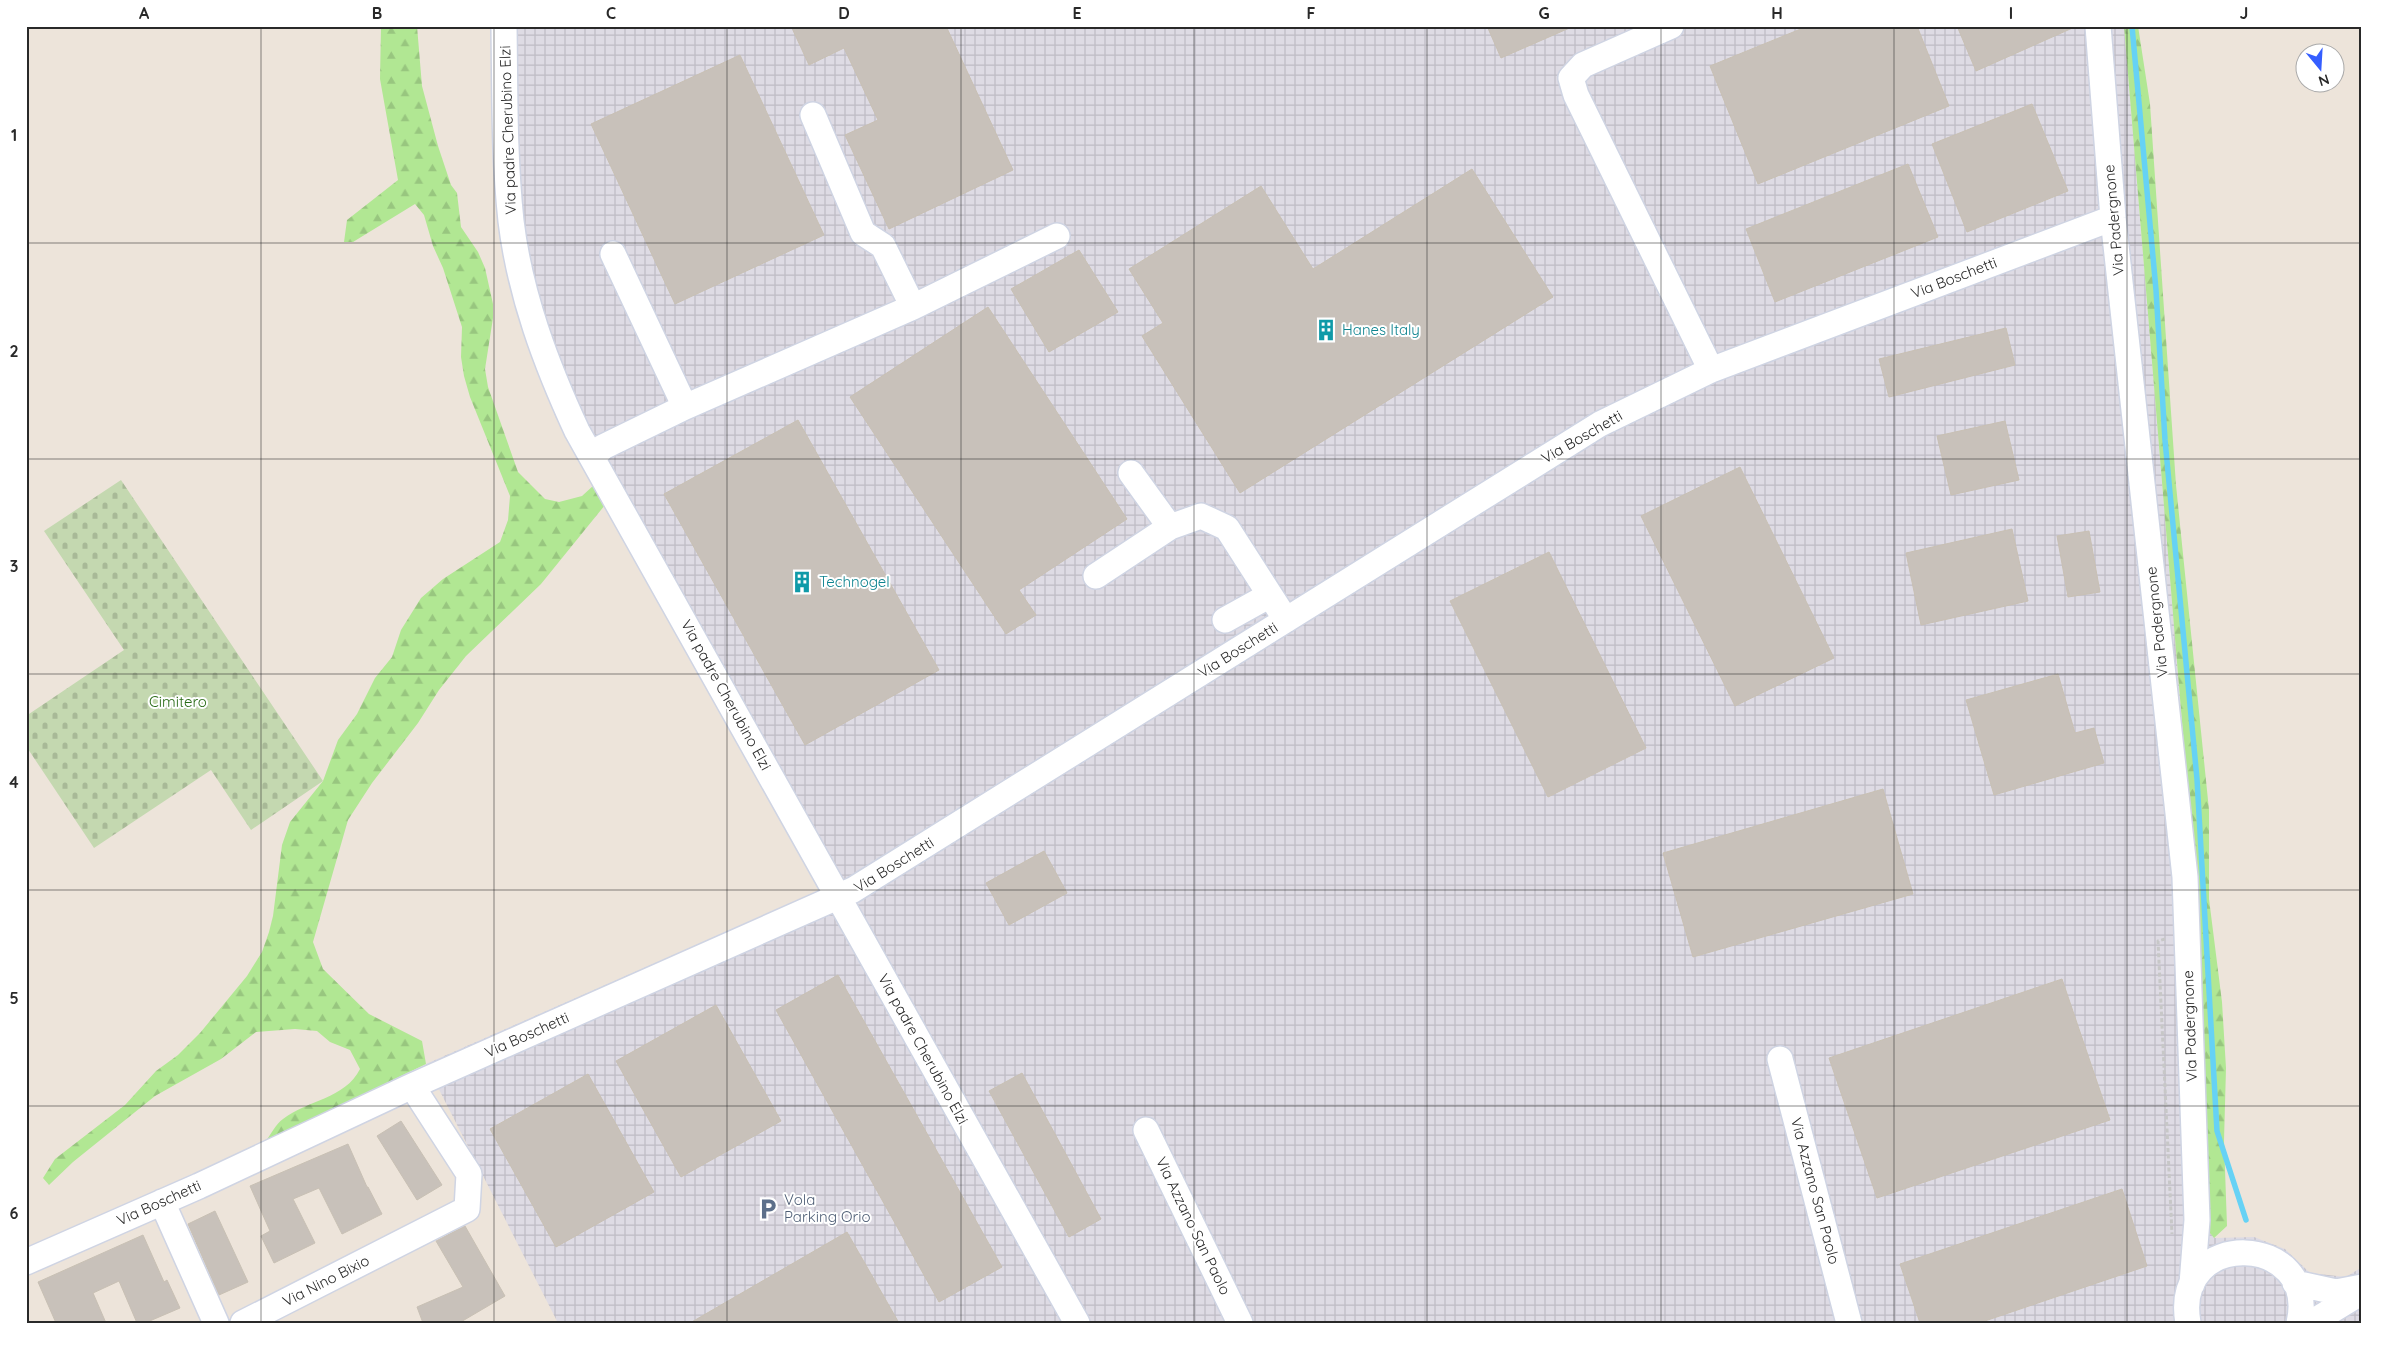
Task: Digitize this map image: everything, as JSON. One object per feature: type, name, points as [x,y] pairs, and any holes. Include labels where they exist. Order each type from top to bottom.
[{"type":"street","name":"Via padre Cherubino Elzi","points":[[504,26],[506,153],[511,222],[521,275],[535,328],[551,375],[577,431],[1077,1323]]},
{"type":"street","points":[[1671,26],[1583,65],[1571,78],[1576,95],[1711,370]]},
{"type":"street","name":"Via Padergnone","points":[[2098,26],[2113,218],[2185,877],[2197,1220],[2192,1284],[2186,1318]]},
{"type":"street","points":[[813,115],[863,233],[883,246],[913,307]]},
{"type":"street","name":"Via Boschetti","points":[[26,1262],[162,1202],[412,1086],[839,898],[1600,424],[1711,370],[2113,218]]},
{"type":"street","points":[[593,457],[603,447],[685,407],[913,307],[1057,236]]},
{"type":"street","points":[[613,254],[685,407]]},
{"type":"street","points":[[1131,473],[1170,528]]},
{"type":"street","points":[[1096,576],[1170,528],[1202,516],[1227,528],[1286,620]]},
{"type":"street","points":[[1225,620],[1270,595]]},
{"type":"street","name":"Via Azzano San Paolo","points":[[1780,1059],[1849,1323]]},
{"type":"street","name":"Via Nino Bixio","points":[[246,1322],[467,1209],[469,1174],[412,1086]]},
{"type":"street","name":"Via Azzano San Paolo","points":[[1146,1130],[1240,1323]]},
{"type":"street","points":[[162,1202],[216,1323]]},
{"type":"street","points":[[2197,1220],[2218,1245],[2268,1257],[2288,1272],[2295,1283],[2301,1308],[2299,1323]]},
{"type":"street","points":[[2192,1284],[2203,1269],[2218,1257],[2243,1251]]},
{"type":"street","points":[[2295,1283],[2336,1292],[2362,1287]]},
{"type":"street","points":[[2311,1323],[2362,1292]]},
{"type":"path","points":[[2172,1237],[2158,941],[2187,932]]},
{"type":"shaded area","points":[[495,26],[2124,26],[2190,818],[2210,1233],[2215,1238],[2254,1237],[2285,1249],[2310,1273],[2346,1277],[2362,1267],[2362,1323],[558,1323],[426,1064],[821,890],[556,418],[523,331],[497,153]]},
{"type":"green space","points":[[381,26],[417,26],[422,86],[438,146],[451,185],[457,193],[461,227],[478,252],[485,268],[493,304],[493,318],[485,369],[488,387],[518,472],[545,499],[559,502],[582,496],[594,485],[605,505],[541,584],[466,656],[372,783],[348,820],[313,942],[323,969],[369,1014],[422,1041],[426,1064],[266,1141],[283,1119],[345,1087],[360,1069],[350,1050],[330,1042],[317,1031],[295,1029],[256,1032],[221,1059],[155,1096],[73,1162],[49,1185],[43,1178],[55,1159],[125,1105],[156,1071],[178,1055],[200,1033],[247,976],[262,952],[269,932],[273,916],[282,845],[290,822],[323,781],[338,740],[357,714],[375,678],[392,657],[401,630],[421,598],[443,579],[500,542],[508,520],[510,496],[470,397],[461,357],[462,327],[424,215],[415,204],[353,242],[344,242],[347,220],[398,180],[380,79]]},
{"type":"green space","points":[[2124,26],[2138,26],[2150,104],[2176,485],[2209,810],[2209,899],[2222,1002],[2226,1068],[2224,1141],[2227,1226],[2214,1238],[2210,1233],[2190,818]]},
{"type":"green space","name":"Cimitero","points":[[121,480],[323,781],[251,830],[211,770],[94,848],[26,746],[26,716],[124,650],[44,531]]},
{"type":"building","points":[[791,26],[946,26],[1013,170],[889,229],[845,135],[878,120],[844,48],[809,65]]},
{"type":"building","points":[[1487,26],[1574,26],[1501,58]]},
{"type":"building","points":[[1808,26],[1917,26],[1949,106],[1758,184],[1710,66]]},
{"type":"building","points":[[1957,26],[2077,26],[1976,71]]},
{"type":"building","points":[[740,55],[824,235],[675,304],[591,124]]},
{"type":"building","points":[[2032,104],[2068,191],[1967,232],[1932,144]]},
{"type":"building","points":[[1908,164],[1938,237],[1775,302],[1746,229]]},
{"type":"building","name":"Hanes Italy","points":[[1472,169],[1553,297],[1240,493],[1142,336],[1163,323],[1129,269],[1261,186],[1313,269]]},
{"type":"building","points":[[1079,250],[1118,312],[1049,352],[1011,289]]},
{"type":"building","points":[[988,307],[1127,519],[1019,590],[1036,615],[1006,634],[850,397]]},
{"type":"building","points":[[2006,328],[2015,365],[1889,397],[1879,359]]},
{"type":"building","name":"Technogel","points":[[798,420],[939,670],[805,745],[664,494]]},
{"type":"building","points":[[2005,421],[2019,480],[1951,495],[1937,436]]},
{"type":"building","points":[[1740,467],[1834,658],[1735,706],[1641,516]]},
{"type":"building","points":[[2012,529],[2028,601],[1921,625],[1906,553]]},
{"type":"building","points":[[2089,531],[2100,592],[2068,597],[2057,536]]},
{"type":"building","points":[[1549,552],[1646,748],[1548,797],[1450,601]]},
{"type":"building","points":[[2058,674],[2075,733],[2094,728],[2104,763],[1994,795],[1966,700]]},
{"type":"building","points":[[1883,789],[1913,894],[1693,957],[1663,853]]},
{"type":"building","points":[[1044,851],[1067,893],[1009,925],[986,883]]},
{"type":"building","points":[[838,975],[1002,1267],[939,1302],[776,1010]]},
{"type":"building","points":[[2062,979],[2110,1120],[1877,1198],[1829,1058]]},
{"type":"building","points":[[716,1005],[781,1121],[681,1177],[616,1061]]},
{"type":"building","points":[[1022,1073],[1101,1219],[1069,1237],[989,1091]]},
{"type":"building","points":[[588,1074],[654,1192],[556,1247],[490,1129]]},
{"type":"building","points":[[401,1121],[442,1185],[417,1200],[377,1136]]},
{"type":"building","points":[[348,1144],[367,1187],[382,1214],[342,1234],[319,1188],[293,1199],[315,1243],[274,1263],[261,1236],[270,1231],[250,1186]]},
{"type":"building","points":[[2122,1189],[2147,1266],[1979,1323],[1920,1323],[1900,1264]]},
{"type":"building","points":[[215,1211],[248,1282],[219,1295],[188,1224]]},
{"type":"building","points":[[465,1226],[505,1296],[459,1323],[423,1323],[417,1307],[463,1287],[436,1241]]},
{"type":"building","points":[[847,1232],[899,1323],[690,1323]]},
{"type":"building","points":[[143,1235],[164,1282],[167,1280],[180,1308],[145,1323],[137,1323],[119,1281],[93,1293],[106,1323],[56,1323],[38,1282]]},
{"type":"waterway","points":[[2132,26],[2156,290],[2165,440],[2197,779],[2217,1131],[2246,1220]]},
{"type":"place","name":"Hanes Italy","points":[[1326,330]]},
{"type":"place","name":"Technogel","points":[[802,582]]},
{"type":"place","name":"Vola Parking Orio","points":[[768,1209]]}]
